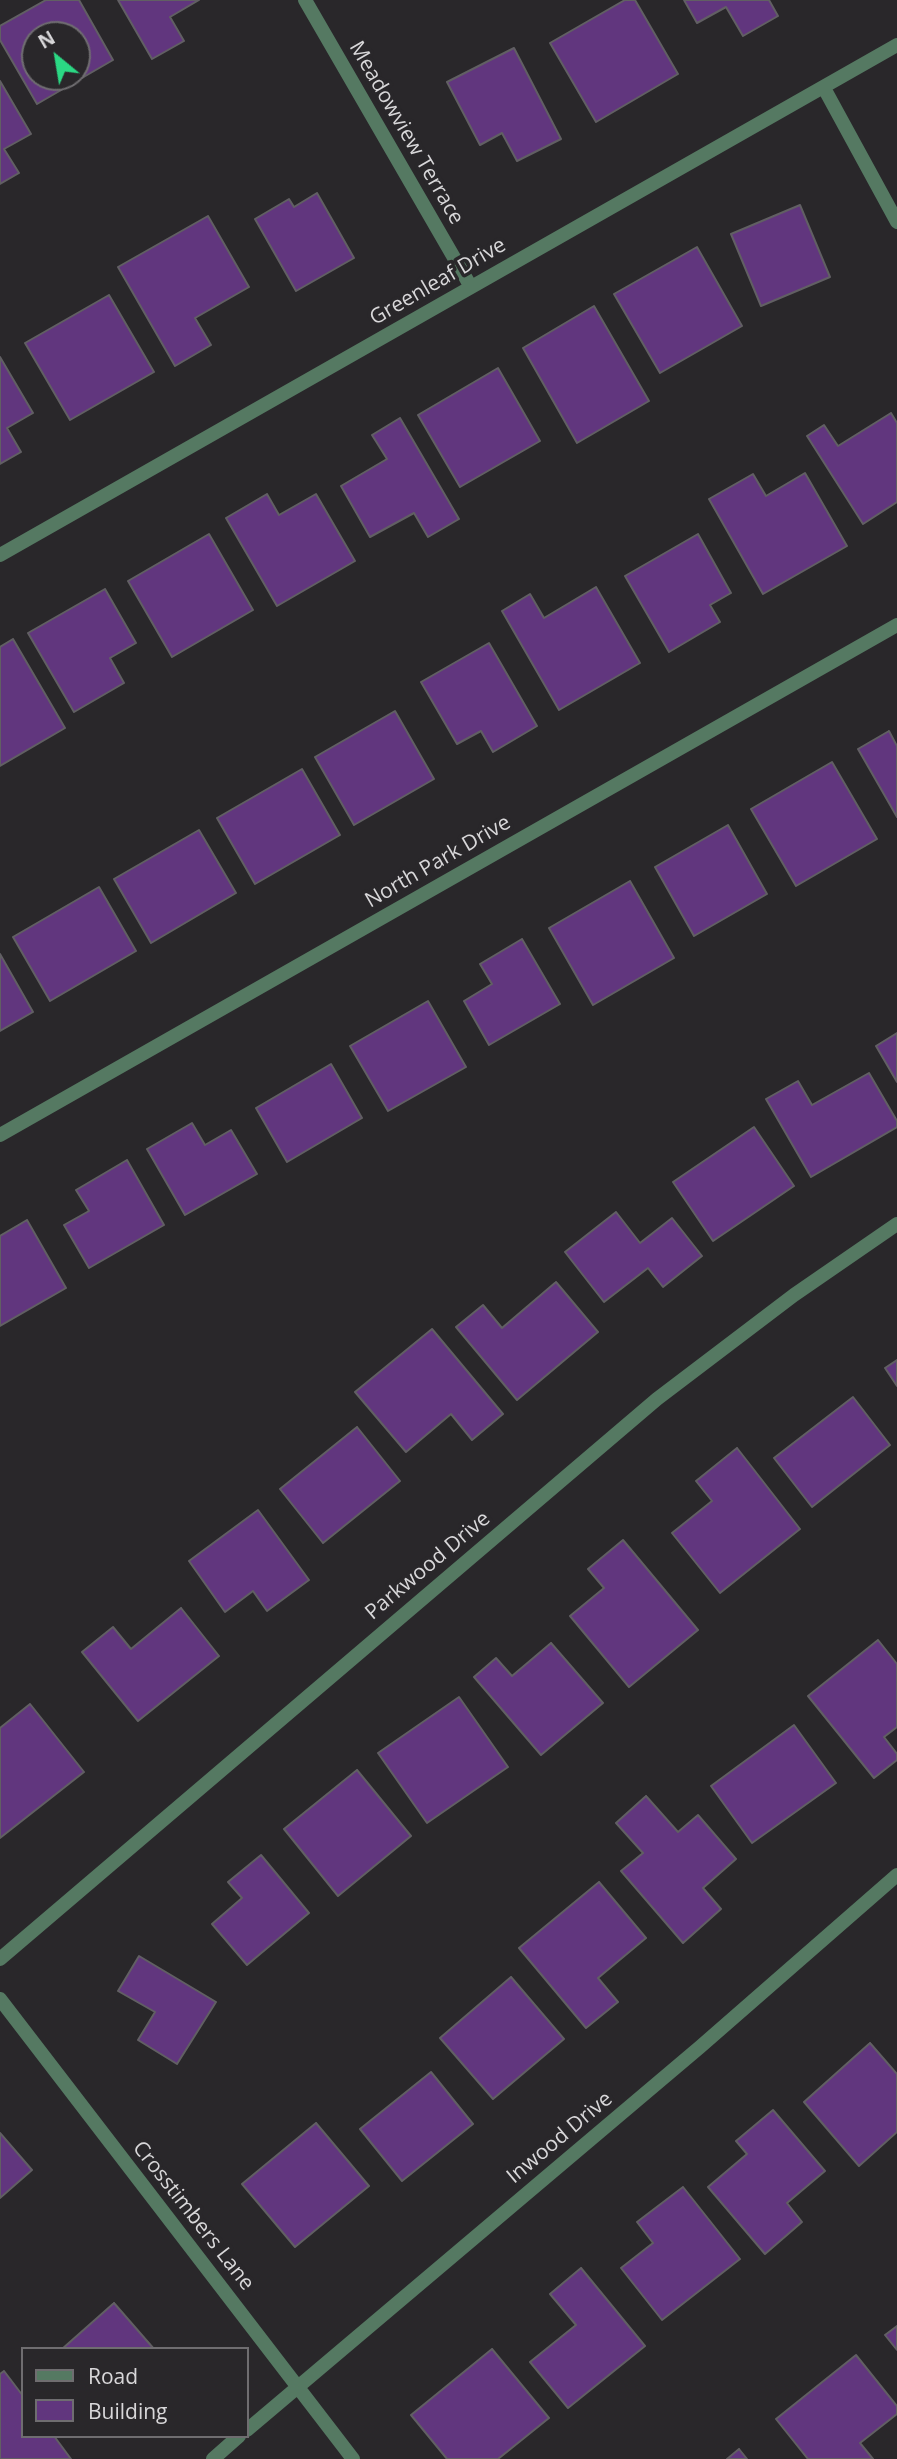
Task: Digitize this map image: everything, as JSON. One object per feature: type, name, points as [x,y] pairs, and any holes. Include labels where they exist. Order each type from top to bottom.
[{"type":"street","name":"Meadowview Terrace","points":[[305,0],[471,287]]},
{"type":"street","name":"Greenleaf Drive","points":[[0,555],[897,45]]},
{"type":"street","points":[[824,88],[897,222]]},
{"type":"street","name":"North Park Drive","points":[[0,1135],[897,625]]},
{"type":"street","name":"Parkwood Drive","points":[[0,1959],[657,1399],[794,1295],[897,1224]]},
{"type":"street","name":"Inwood Drive","points":[[248,2429],[700,2047],[897,1875]]},
{"type":"street","name":"Crosstimbers Lane","points":[[0,1998],[353,2459]]},
{"type":"street","points":[[213,2459],[237,2438]]},
{"type":"building","points":[[46,0],[79,0],[91,21],[21,21],[21,76],[0,40],[0,26]]},
{"type":"building","points":[[118,0],[199,0],[170,17],[184,41],[152,59]]},
{"type":"building","points":[[625,0],[635,0],[678,74],[596,122],[550,43]]},
{"type":"building","points":[[684,0],[769,0],[778,16],[743,36],[726,7],[697,23]]},
{"type":"building","points":[[91,21],[113,60],[91,73]]},
{"type":"building","points":[[514,48],[561,139],[517,161],[502,133],[480,145],[447,82]]},
{"type":"building","points":[[0,81],[31,134],[4,149],[19,173],[0,184]]},
{"type":"building","points":[[29,91],[59,91],[37,104]]},
{"type":"building","points":[[317,193],[354,258],[296,291],[255,219],[289,199],[294,207]]},
{"type":"building","points":[[800,205],[830,277],[761,306],[731,234]]},
{"type":"building","points":[[208,216],[249,287],[195,318],[211,345],[175,366],[118,267]]},
{"type":"building","points":[[697,247],[742,326],[660,373],[614,294]]},
{"type":"building","points":[[109,295],[154,372],[70,420],[25,343]]},
{"type":"building","points":[[594,306],[649,401],[577,443],[523,348]]},
{"type":"building","points":[[0,357],[33,413],[7,428],[21,452],[0,464]]},
{"type":"building","points":[[498,368],[540,441],[460,487],[418,415]]},
{"type":"building","points":[[891,413],[897,423],[897,502],[863,524],[807,436],[824,425],[838,446]]},
{"type":"building","points":[[400,418],[459,519],[428,537],[414,513],[370,537],[341,486],[387,459],[372,435]]},
{"type":"building","points":[[805,473],[847,546],[763,594],[709,499],[753,474],[766,496]]},
{"type":"building","points":[[267,494],[279,515],[316,494],[355,561],[277,606],[226,518]]},
{"type":"building","points":[[209,534],[253,610],[172,657],[128,581]]},
{"type":"building","points":[[698,534],[731,593],[710,605],[720,622],[669,652],[625,576]]},
{"type":"building","points":[[596,587],[640,663],[559,710],[502,611],[530,594],[544,618]]},
{"type":"building","points":[[105,589],[136,643],[110,658],[124,683],[74,712],[28,633]]},
{"type":"building","points":[[13,639],[65,728],[0,766],[0,647]]},
{"type":"building","points":[[489,643],[537,726],[493,752],[481,731],[457,744],[421,682]]},
{"type":"building","points":[[395,711],[434,779],[354,825],[315,757]]},
{"type":"building","points":[[889,731],[897,746],[897,817],[858,749]]},
{"type":"building","points":[[832,762],[877,839],[796,886],[751,809]]},
{"type":"building","points":[[302,769],[340,835],[255,884],[217,818]]},
{"type":"building","points":[[728,825],[767,894],[694,936],[655,867]]},
{"type":"building","points":[[199,830],[236,893],[151,943],[114,879]]},
{"type":"building","points":[[630,881],[674,958],[593,1005],[549,928]]},
{"type":"building","points":[[99,887],[136,951],[50,1001],[13,937]]},
{"type":"building","points":[[522,939],[560,1004],[489,1045],[464,1001],[492,984],[480,964]]},
{"type":"building","points":[[0,954],[33,1012],[0,1031]]},
{"type":"building","points":[[428,1001],[466,1067],[388,1111],[350,1046]]},
{"type":"building","points":[[897,1033],[897,1082],[876,1046]]},
{"type":"building","points":[[331,1064],[362,1118],[287,1162],[256,1108]]},
{"type":"building","points":[[869,1073],[897,1121],[897,1127],[811,1177],[766,1099],[798,1081],[812,1105]]},
{"type":"building","points":[[192,1123],[205,1145],[231,1130],[257,1174],[185,1215],[147,1149]]},
{"type":"building","points":[[754,1127],[794,1186],[713,1241],[673,1182]]},
{"type":"building","points":[[127,1160],[164,1225],[89,1268],[64,1225],[89,1211],[76,1190]]},
{"type":"building","points":[[616,1212],[640,1243],[672,1218],[702,1256],[663,1287],[648,1268],[604,1302],[565,1252]]},
{"type":"building","points":[[27,1220],[66,1288],[0,1326],[0,1236]]},
{"type":"building","points":[[556,1282],[598,1332],[517,1400],[456,1327],[483,1305],[502,1328]]},
{"type":"building","points":[[432,1329],[503,1414],[472,1440],[451,1414],[406,1452],[355,1392]]},
{"type":"building","points":[[897,1360],[897,1386],[885,1368]]},
{"type":"building","points":[[853,1397],[890,1445],[812,1507],[774,1458]]},
{"type":"building","points":[[357,1427],[400,1481],[323,1543],[280,1489]]},
{"type":"building","points":[[737,1448],[800,1529],[720,1593],[672,1533],[712,1501],[696,1481]]},
{"type":"building","points":[[258,1510],[309,1580],[267,1611],[253,1591],[225,1612],[189,1561]]},
{"type":"building","points":[[623,1540],[698,1630],[629,1687],[570,1616],[604,1588],[588,1569]]},
{"type":"building","points":[[181,1608],[219,1656],[138,1721],[82,1652],[113,1627],[131,1649]]},
{"type":"building","points":[[878,1640],[897,1664],[897,1727],[884,1737],[897,1754],[897,1760],[874,1778],[808,1696]]},
{"type":"building","points":[[551,1643],[603,1703],[541,1755],[474,1677],[496,1658],[512,1676]]},
{"type":"building","points":[[459,1697],[508,1767],[427,1823],[378,1753]]},
{"type":"building","points":[[30,1704],[84,1772],[0,1838],[0,1728]]},
{"type":"building","points":[[794,1725],[836,1783],[752,1843],[711,1786]]},
{"type":"building","points":[[357,1770],[411,1836],[338,1896],[284,1829]]},
{"type":"building","points":[[646,1796],[678,1832],[698,1815],[736,1859],[703,1888],[721,1909],[683,1943],[621,1871],[643,1853],[616,1823]]},
{"type":"building","points":[[261,1855],[309,1913],[247,1965],[212,1924],[242,1898],[228,1882]]},
{"type":"building","points":[[599,1882],[646,1938],[598,1978],[618,2002],[586,2028],[519,1948]]},
{"type":"building","points":[[139,1956],[216,2002],[177,2064],[138,2040],[155,2012],[118,1991]]},
{"type":"building","points":[[511,1977],[564,2039],[493,2099],[440,2038]]},
{"type":"building","points":[[870,2043],[897,2074],[897,2132],[859,2166],[804,2102]]},
{"type":"building","points":[[431,2072],[473,2124],[402,2181],[360,2129]]},
{"type":"building","points":[[773,2110],[825,2171],[787,2203],[802,2222],[765,2254],[708,2187],[747,2154],[736,2141]]},
{"type":"building","points":[[316,2123],[369,2186],[295,2247],[242,2184]]},
{"type":"building","points":[[0,2133],[32,2170],[0,2198]]},
{"type":"building","points":[[683,2187],[740,2259],[662,2320],[621,2268],[653,2243],[637,2222]]},
{"type":"building","points":[[581,2268],[645,2346],[568,2408],[530,2362],[576,2325],[550,2294]]},
{"type":"building","points":[[114,2303],[152,2347],[64,2347]]},
{"type":"building","points":[[897,2326],[897,2350],[885,2335]]},
{"type":"building","points":[[492,2349],[549,2418],[498,2459],[447,2459],[411,2415]]},
{"type":"building","points":[[856,2355],[897,2406],[897,2414],[860,2443],[873,2459],[808,2459],[776,2419]]},
{"type":"building","points":[[4,2371],[21,2393],[21,2438],[55,2438],[71,2459],[0,2459],[0,2374]]},
{"type":"building","points":[[739,2449],[747,2459],[727,2459]]}]
